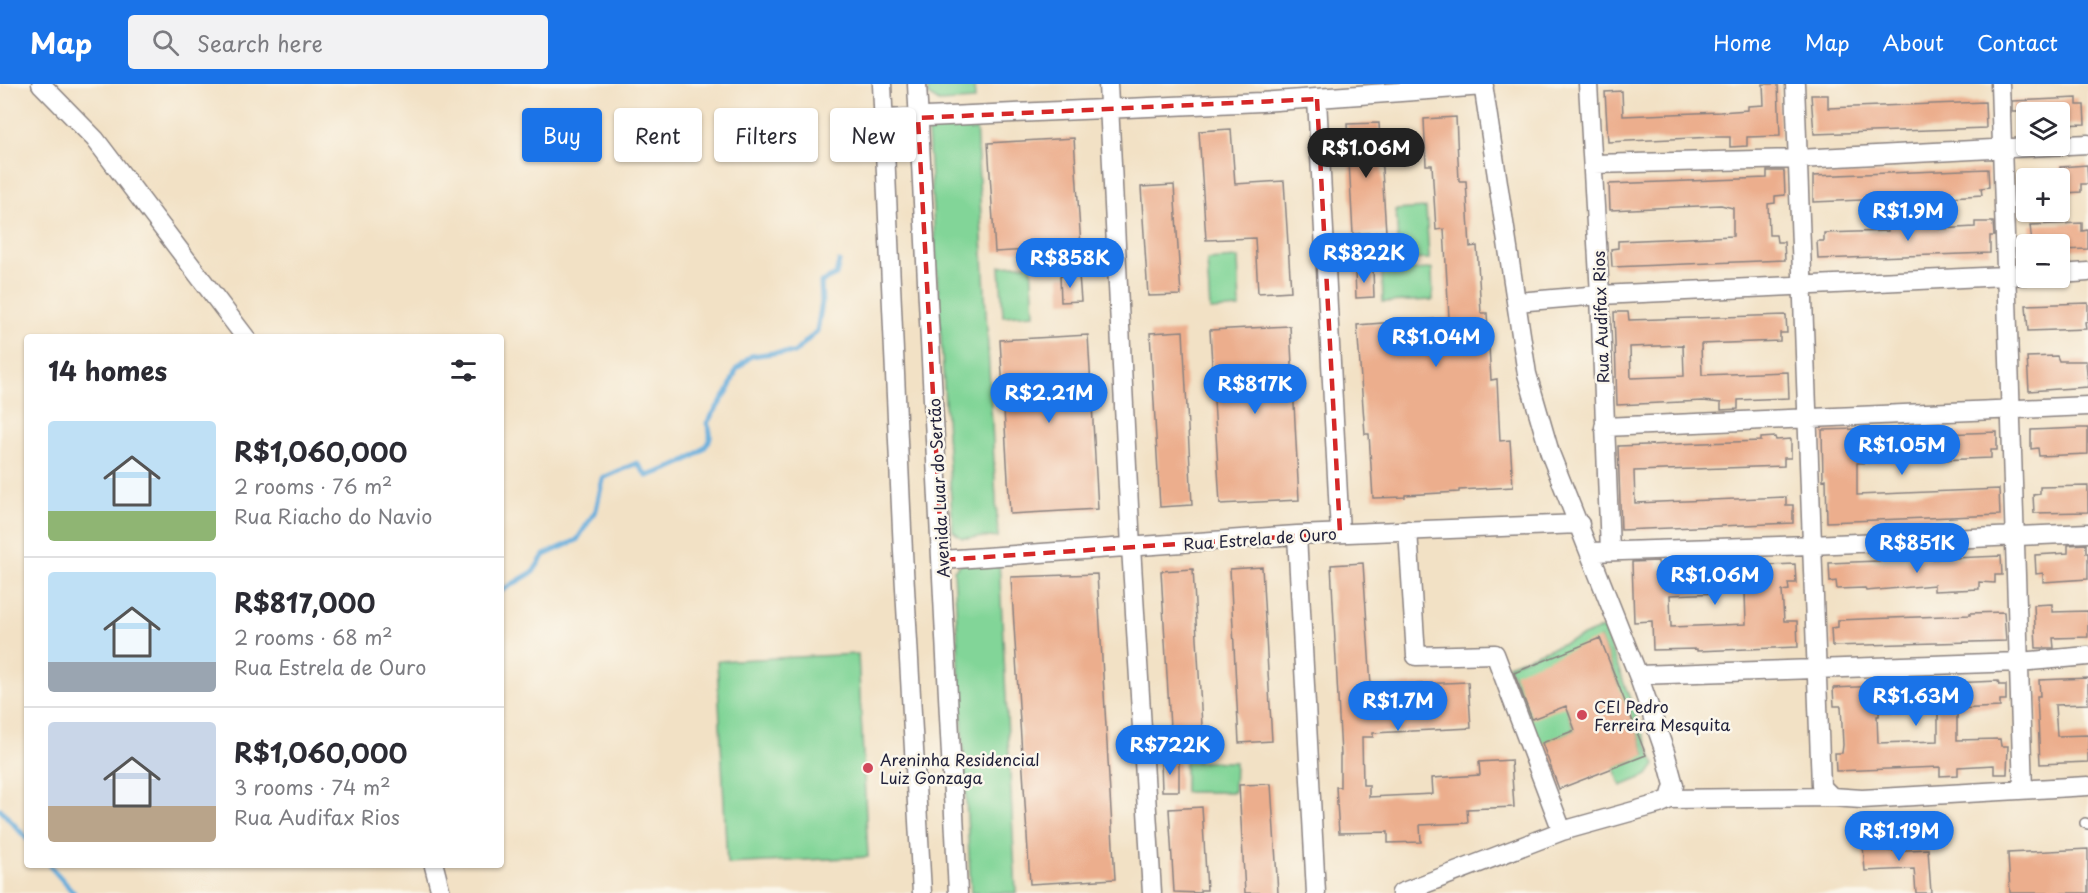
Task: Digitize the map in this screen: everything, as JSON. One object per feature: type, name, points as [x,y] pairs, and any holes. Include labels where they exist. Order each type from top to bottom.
[{"type":"street","points":[[41,84],[95,139],[243,334]]},
{"type":"street","points":[[882,84],[883,108]]},
{"type":"street","name":"Avenida Luar do Sertão","points":[[917,84],[958,893]]},
{"type":"street","points":[[1108,84],[1131,547],[1152,893]]},
{"type":"street","name":"Rua Audifax Rios","points":[[1588,84],[1600,295],[1610,551]]},
{"type":"street","points":[[1795,84],[1821,786],[1832,797]]},
{"type":"street","points":[[2000,84],[2023,789]]},
{"type":"street","points":[[918,118],[1109,109],[1261,93],[1317,99],[1483,85],[1527,374],[1550,453],[1638,675],[1672,777],[1674,785],[1670,799]]},
{"type":"street","points":[[1317,99],[1340,533]]},
{"type":"street","points":[[1593,164],[1798,159],[2088,144]]},
{"type":"street","points":[[885,162],[922,893]]},
{"type":"street","points":[[2070,273],[2088,272]]},
{"type":"street","points":[[1516,302],[1600,295],[2016,276]]},
{"type":"street","points":[[1604,428],[2088,406]]},
{"type":"street","name":"Rua Estrela de Ouro","points":[[942,560],[1297,535],[1580,524]]},
{"type":"street","points":[[1408,530],[1416,656],[1495,654],[1562,831]]},
{"type":"street","points":[[1590,552],[2088,533]]},
{"type":"street","points":[[1297,535],[1316,893]]},
{"type":"street","points":[[1638,675],[2019,662],[2088,656]]},
{"type":"street","points":[[1401,893],[1562,831],[1670,799],[1832,797],[1862,799],[2088,786]]},
{"type":"street","points":[[435,868],[441,893]]},
{"type":"highlighted area","points":[[1317,99],[1340,533],[942,560],[918,118]]},
{"type":"green space","points":[[927,84],[974,84],[975,100],[939,102],[928,95]]},
{"type":"green space","points":[[976,124],[998,537],[962,538],[953,531],[928,132],[937,126]]},
{"type":"green space","points":[[1426,208],[1429,259],[1399,260],[1396,210]]},
{"type":"green space","points":[[1238,258],[1240,308],[1210,310],[1207,260]]},
{"type":"green space","points":[[1031,264],[1034,314],[1003,316],[1000,266]]},
{"type":"green space","points":[[1432,269],[1433,300],[1383,302],[1382,271]]},
{"type":"green space","points":[[999,560],[1016,893],[971,893],[954,570],[961,564]]},
{"type":"green space","points":[[1603,628],[1655,765],[1648,775],[1621,786],[1614,768],[1646,754],[1628,709],[1595,722],[1586,698],[1619,685],[1600,638],[1566,706],[1575,730],[1542,744],[1559,789],[1556,790],[1508,665]]},
{"type":"green space","points":[[858,654],[868,857],[727,864],[717,661]]},
{"type":"green space","points":[[1185,762],[1235,762],[1234,792],[1185,792]]},
{"type":"building","points":[[1763,84],[1778,84],[1780,136],[1747,137],[1747,146],[1730,147],[1730,137],[1608,142],[1605,92],[1622,91],[1623,116],[1720,112],[1748,110],[1748,106],[1764,105]]},
{"type":"building","points":[[1811,95],[1828,95],[1828,108],[1985,102],[1986,128],[1814,134]]},
{"type":"building","points":[[2077,98],[2077,105],[2084,105],[2085,124],[2070,125],[2070,102],[2016,102],[2016,112],[2012,112],[2012,101]]},
{"type":"building","points":[[1456,117],[1459,181],[1466,181],[1470,247],[1477,246],[1481,313],[1487,313],[1491,380],[1497,379],[1500,441],[1510,440],[1513,487],[1373,498],[1369,434],[1365,434],[1357,325],[1449,318],[1444,229],[1436,230],[1432,165],[1426,165],[1424,119]]},
{"type":"building","points":[[1379,123],[1386,232],[1353,234],[1347,124]]},
{"type":"building","points":[[1231,129],[1235,184],[1284,181],[1291,291],[1258,293],[1255,238],[1206,240],[1199,131]]},
{"type":"building","points":[[1074,138],[1081,247],[995,252],[988,143]]},
{"type":"building","points":[[2087,165],[2088,184],[2081,184],[2081,192],[2070,193],[2070,168],[2060,167]]},
{"type":"building","points":[[1988,169],[1989,187],[1981,188],[1982,195],[1887,201],[1887,199],[1813,202],[1813,176]]},
{"type":"building","points":[[1767,171],[1784,171],[1785,195],[1775,196],[1775,203],[1768,204],[1769,235],[1776,235],[1777,242],[1784,242],[1785,260],[1612,267],[1611,249],[1618,248],[1618,241],[1733,236],[1733,208],[1721,205],[1610,210],[1609,184],[1767,178]]},
{"type":"building","points":[[1174,185],[1181,295],[1148,296],[1141,187]]},
{"type":"building","points":[[1938,222],[1939,229],[1975,227],[1975,222],[1993,222],[1994,236],[1990,236],[1990,253],[1818,259],[1817,241],[1824,241],[1824,233],[1888,231],[1888,224]]},
{"type":"building","points":[[2082,223],[2082,231],[2088,230],[2088,249],[2070,250],[2070,234],[2031,234],[2030,225]]},
{"type":"building","points":[[1373,270],[1374,297],[1356,298],[1355,271]]},
{"type":"building","points":[[1079,275],[1081,301],[1061,302],[1060,276]]},
{"type":"building","points":[[2088,303],[2086,329],[2028,331],[2026,305]]},
{"type":"building","points":[[1614,312],[1628,312],[1629,320],[1786,315],[1787,333],[1780,333],[1780,341],[1701,344],[1702,375],[1788,372],[1789,398],[1738,400],[1738,409],[1721,410],[1721,403],[1703,401],[1617,405]],"holes":[[[1683,345],[1684,376],[1631,378],[1630,347]]]},
{"type":"building","points":[[1290,326],[1299,500],[1220,504],[1210,330]]},
{"type":"building","points":[[1183,331],[1192,505],[1160,507],[1150,333]]},
{"type":"building","points":[[1088,335],[1098,509],[1010,514],[1000,340]]},
{"type":"building","points":[[2057,356],[2059,361],[2086,361],[2088,387],[2029,391],[2027,357]]},
{"type":"building","points":[[2088,428],[2088,454],[2039,456],[2038,448],[2031,449],[2031,430]]},
{"type":"building","points":[[1857,429],[1857,437],[1997,432],[1997,450],[1991,450],[1991,458],[1857,463],[1857,495],[1999,489],[2000,515],[1827,522],[1822,430]]},
{"type":"building","points":[[1775,437],[1776,440],[1791,439],[1791,458],[1784,458],[1784,466],[1634,471],[1635,503],[1786,497],[1786,505],[1793,505],[1793,523],[1621,530],[1618,446],[1761,441],[1761,438]]},
{"type":"building","points":[[2088,486],[2088,512],[2034,513],[2033,495],[2040,494],[2040,487]]},
{"type":"building","points":[[2086,544],[2088,579],[2043,582],[2043,573],[2036,574],[2035,555],[2068,553],[2068,545]]},
{"type":"building","points":[[2001,556],[2002,575],[1995,575],[1995,583],[1979,582],[1979,589],[1934,591],[1934,585],[1866,591],[1865,588],[1837,589],[1836,581],[1830,582],[1829,563]]},
{"type":"building","points":[[1658,561],[1659,569],[1795,564],[1796,583],[1788,583],[1789,590],[1782,591],[1784,621],[1797,621],[1798,647],[1697,651],[1697,649],[1653,650],[1652,621],[1634,622],[1632,562]],"holes":[[[1745,592],[1746,624],[1671,627],[1670,595]]]},
{"type":"building","points":[[1363,563],[1371,686],[1468,682],[1471,728],[1373,733],[1373,737],[1362,737],[1363,785],[1369,785],[1369,797],[1433,794],[1432,778],[1480,775],[1479,762],[1511,760],[1514,807],[1467,809],[1468,823],[1420,825],[1421,842],[1388,843],[1388,832],[1339,833],[1336,787],[1340,787],[1341,755],[1331,565]]},
{"type":"building","points":[[1262,567],[1272,741],[1239,743],[1230,569]]},
{"type":"building","points":[[1193,569],[1203,743],[1171,745],[1161,571]]},
{"type":"building","points":[[1097,574],[1115,879],[1030,884],[1011,577]]},
{"type":"building","points":[[2052,604],[2052,612],[2088,611],[2088,637],[2053,638],[2054,648],[2036,648],[2034,605]]},
{"type":"building","points":[[2004,612],[2006,641],[1832,646],[1831,628],[1838,627],[1838,620]]},
{"type":"building","name":"CEI Pedro Ferreira Mesquita","points":[[1600,638],[1646,755],[1559,789],[1542,743],[1575,730],[1566,706],[1532,719],[1514,673]]},
{"type":"building","points":[[2088,678],[2088,704],[2055,705],[2057,736],[2088,735],[2088,762],[2040,764],[2037,696],[2040,696],[2039,680]]},
{"type":"building","points":[[1998,681],[1999,685],[2006,685],[2006,700],[2000,700],[2000,707],[1957,709],[1957,740],[2000,739],[2001,746],[2008,746],[2007,774],[1994,774],[1994,765],[1958,767],[1958,775],[1940,776],[1940,767],[1836,771],[1835,753],[1842,753],[1843,745],[1841,706],[1834,706],[1833,688]],"holes":[[[1938,710],[1938,741],[1878,743],[1877,716],[1879,712]]]},
{"type":"building","points":[[1161,762],[1179,762],[1179,791],[1162,791]]},
{"type":"building","points":[[1271,784],[1278,893],[1245,893],[1239,785]]},
{"type":"building","points":[[1202,807],[1207,890],[1200,890],[1200,893],[1174,892],[1169,809]]},
{"type":"building","points":[[1887,840],[1889,851],[1928,849],[1931,893],[1916,893],[1914,869],[1865,871],[1863,846],[1865,846],[1865,841]]},
{"type":"building","points":[[2088,849],[2088,893],[2010,893],[2008,853]]},
{"type":"waterway","points":[[504,589],[533,572],[544,555],[577,540],[596,510],[603,478],[637,463],[647,476],[683,462],[701,450],[710,437],[707,423],[729,389],[736,370],[751,356],[794,353],[817,331],[822,303],[821,282],[836,275],[839,262]]},
{"type":"waterway","points":[[0,809],[24,836]]},
{"type":"waterway","points":[[52,868],[74,893]]},
{"type":"place","name":"CEI Pedro Ferreira Mesquita","points":[[1582,715]]},
{"type":"place","name":"Areninha Residencial Luiz Gonzaga","points":[[868,768]]}]
